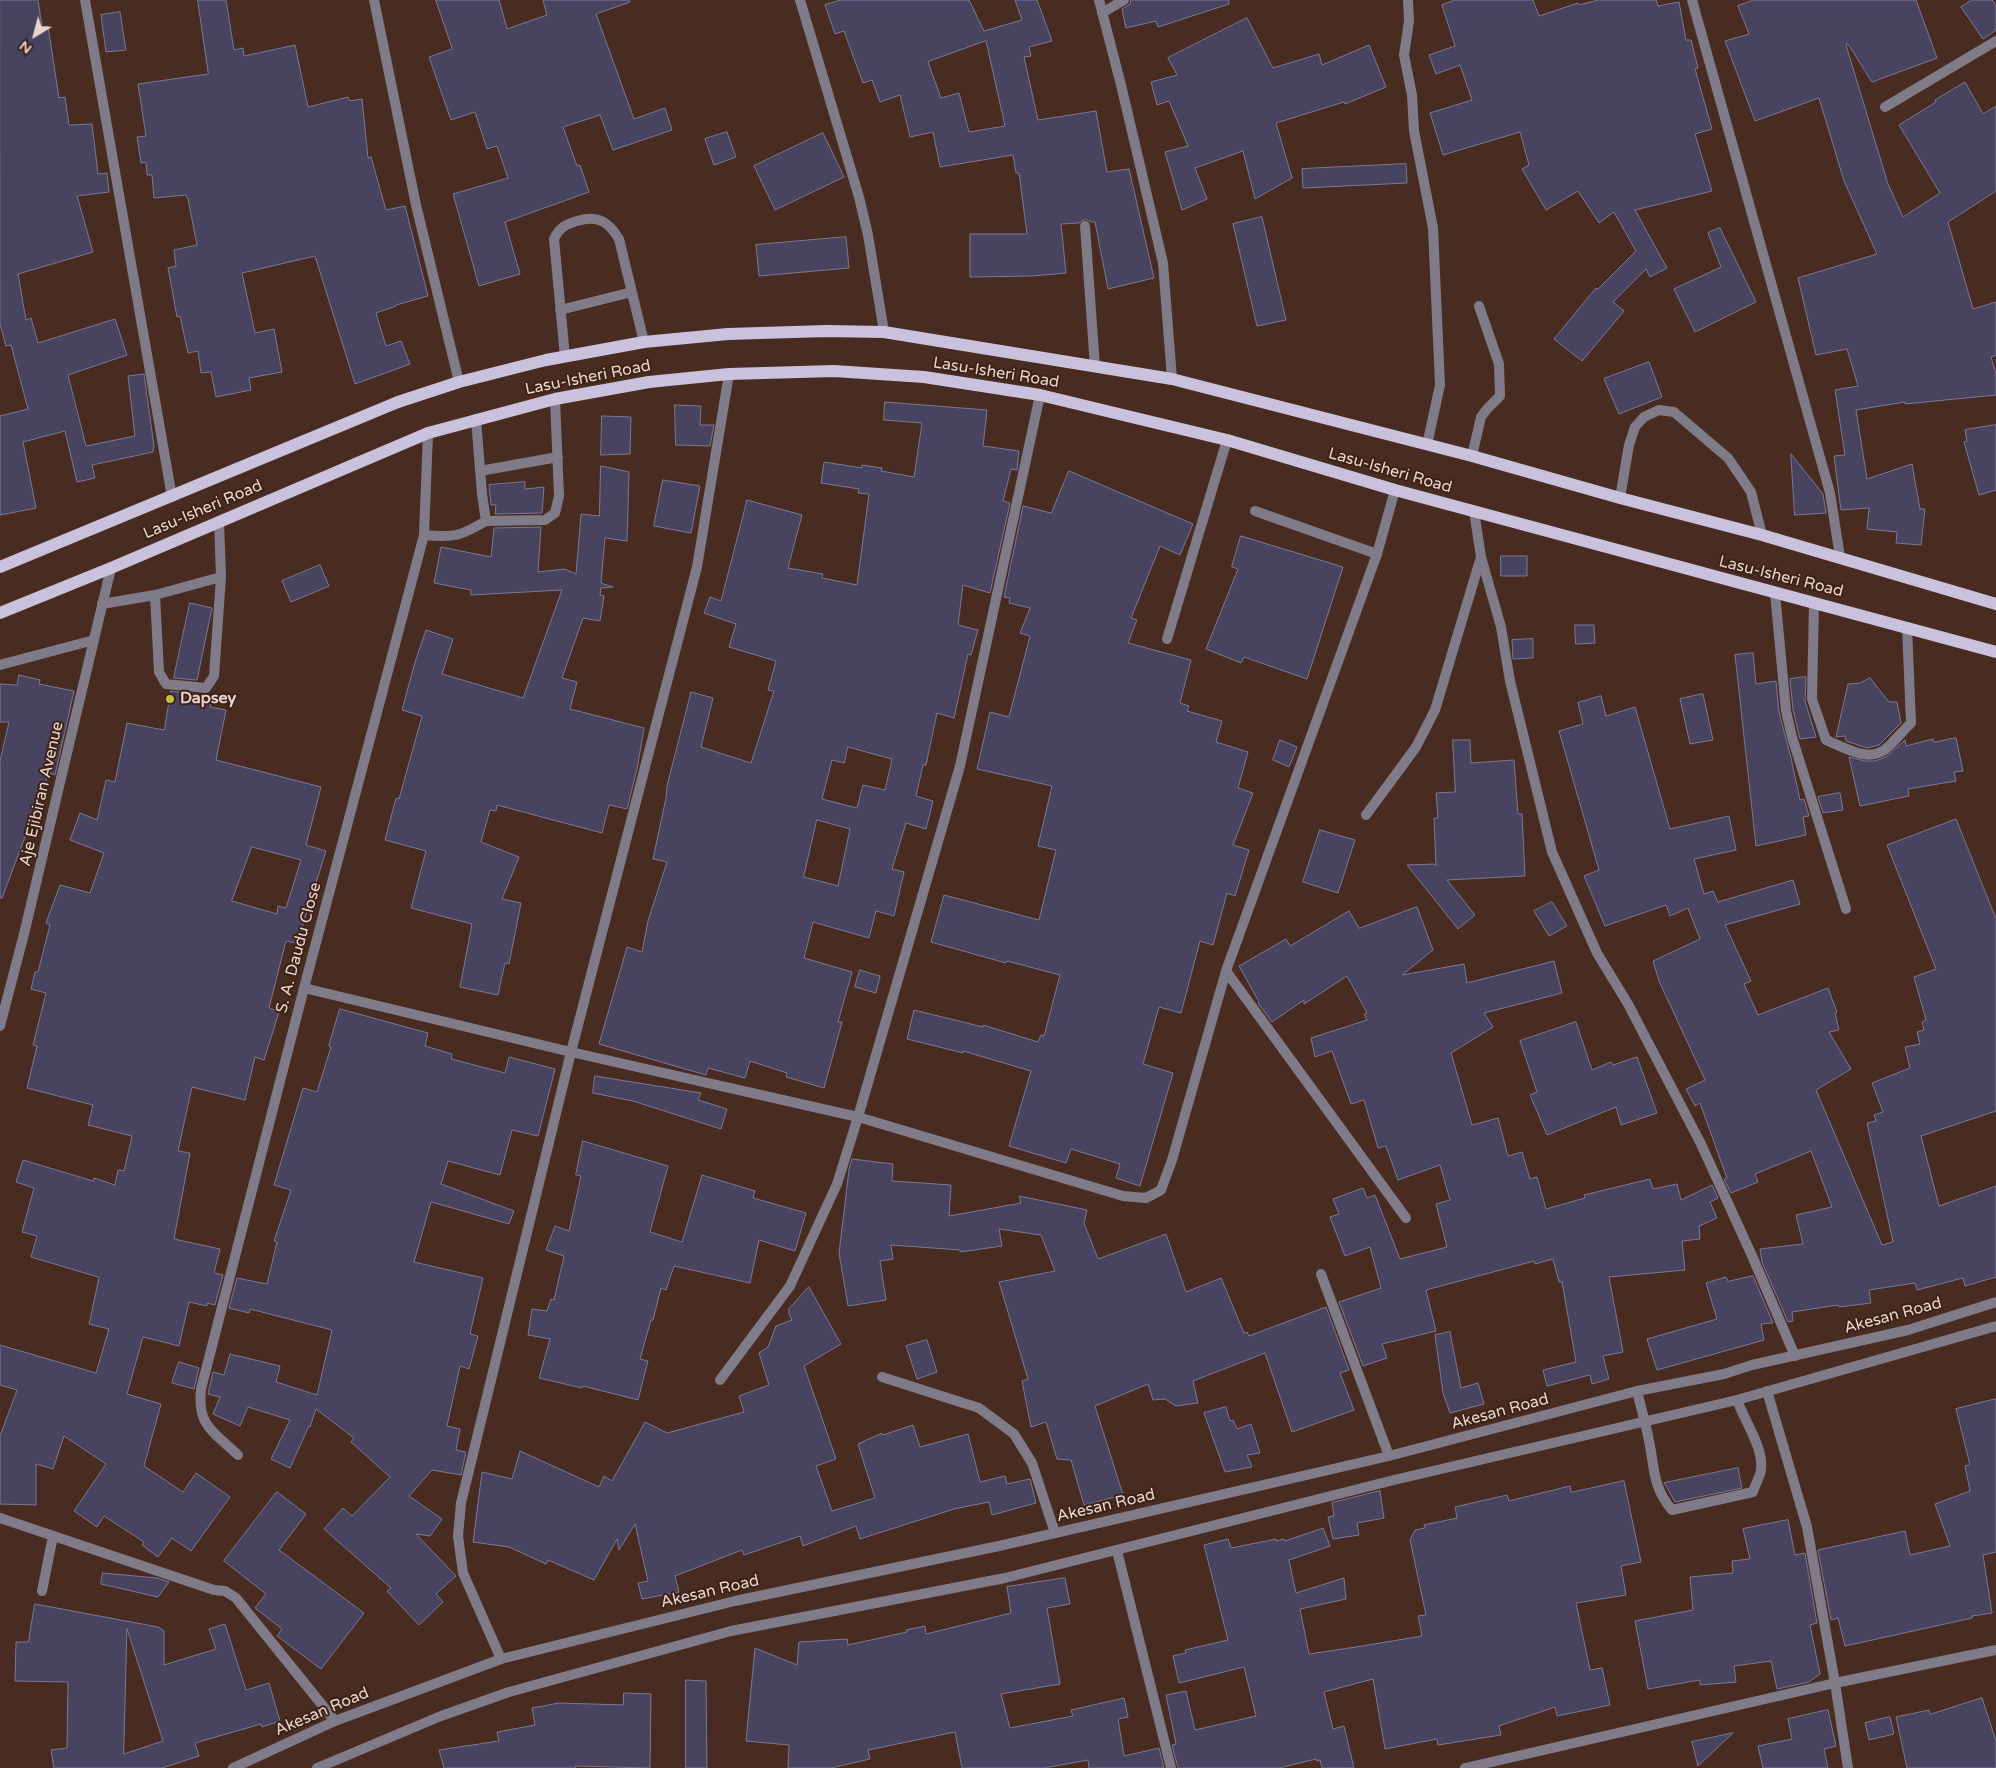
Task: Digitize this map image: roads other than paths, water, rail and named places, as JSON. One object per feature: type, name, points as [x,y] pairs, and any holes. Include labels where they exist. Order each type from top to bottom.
[{"type":"main road","name":"Lasu-Isheri Road","points":[[0,567],[398,402],[459,382],[565,357],[644,342],[728,334],[827,331],[884,332],[1172,379],[1472,456],[1620,498],[1762,535],[1996,604]]},
{"type":"main road","name":"Lasu-Isheri Road","points":[[0,613],[111,568],[428,433],[476,419],[555,399],[649,382],[729,374],[834,372],[924,378],[1040,395],[1227,440],[1395,490],[1996,652]]},
{"type":"street","points":[[86,0],[172,497]]},
{"type":"street","points":[[374,0],[416,205],[459,382]]},
{"type":"street","points":[[800,0],[859,197],[868,235],[884,332]]},
{"type":"street","points":[[1098,0],[1121,85],[1162,263],[1172,379]]},
{"type":"street","points":[[1102,13],[1124,0]]},
{"type":"street","points":[[1408,0],[1409,21],[1404,55],[1412,96],[1414,131],[1433,228],[1440,385],[1427,445]]},
{"type":"street","points":[[1692,0],[1830,493],[1840,557]]},
{"type":"street","points":[[1885,107],[1996,42]]},
{"type":"street","points":[[565,357],[554,239],[559,230],[569,223],[591,217],[602,220],[620,238],[644,342]]},
{"type":"street","points":[[1085,226],[1095,367]]},
{"type":"street","points":[[560,310],[632,292]]},
{"type":"street","points":[[1472,456],[1481,417],[1500,396],[1499,364],[1479,306]]},
{"type":"street","points":[[501,1659],[463,1573],[458,1536],[461,1503],[571,1052],[697,567],[729,374]]},
{"type":"street","points":[[720,1380],[790,1286],[837,1184],[960,766],[1040,395]]},
{"type":"street","points":[[424,535],[457,536],[468,532],[486,521],[545,520],[555,513],[558,496],[558,457],[555,399]]},
{"type":"street","points":[[1620,498],[1629,445],[1635,428],[1644,417],[1659,410],[1674,412],[1728,458],[1751,492],[1762,535]]},
{"type":"street","points":[[476,419],[486,521]]},
{"type":"street","name":"S. A. Daudu Close","points":[[238,1455],[204,1422],[199,1405],[201,1389],[304,988],[424,535],[428,433]]},
{"type":"street","points":[[1167,639],[1227,440]]},
{"type":"street","points":[[480,471],[558,457]]},
{"type":"street","points":[[304,988],[571,1052],[858,1117],[1123,1196],[1146,1198],[1161,1190],[1172,1160],[1226,971],[1377,554],[1395,490]]},
{"type":"street","points":[[1255,511],[1377,554]]},
{"type":"street","points":[[1474,511],[1481,557],[1501,627],[1510,681],[1552,852],[1597,952],[1628,1004],[1701,1144],[1795,1356]]},
{"type":"street","points":[[155,595],[160,672],[166,684],[206,688],[214,676],[221,577],[219,521]]},
{"type":"street","points":[[1366,815],[1416,747],[1435,710],[1481,557]]},
{"type":"street","name":"Aje Ejibiran Avenue","points":[[0,1026],[24,934],[111,568]]},
{"type":"street","points":[[102,604],[155,595],[221,577]]},
{"type":"street","points":[[1775,593],[1786,711],[1792,737],[1846,909]]},
{"type":"street","points":[[1814,602],[1812,699],[1826,740],[1856,752],[1869,755],[1880,752],[1888,747],[1912,723],[1907,627]]},
{"type":"street","points":[[0,665],[94,640]]},
{"type":"street","points":[[1226,971],[1406,1218]]},
{"type":"street","points":[[1321,1274],[1389,1456]]},
{"type":"street","name":"Akesan Road","points":[[233,1768],[335,1721],[501,1659],[735,1601],[1055,1533],[1389,1456],[1637,1391],[1724,1374],[1752,1365],[1908,1330],[1996,1302]]},
{"type":"street","points":[[316,1768],[441,1716],[510,1692],[731,1630],[1005,1578],[1394,1480],[1737,1400],[1996,1326]]},
{"type":"street","points":[[882,1377],[980,1408],[1014,1434],[1032,1463],[1055,1533]]},
{"type":"street","points":[[1637,1391],[1650,1441],[1656,1485],[1663,1499],[1672,1510],[1753,1492],[1761,1470],[1758,1444],[1748,1429],[1737,1400]]},
{"type":"street","points":[[1767,1391],[1807,1527],[1848,1768]]},
{"type":"street","points":[[0,1518],[214,1590],[225,1591],[236,1598],[335,1721]]},
{"type":"street","points":[[42,1590],[53,1536]]},
{"type":"street","points":[[1117,1551],[1171,1768]]},
{"type":"street","points":[[1465,1768],[1835,1684],[1996,1650]]},
{"type":"place","name":"Dapsey","points":[[170,699]]}]
